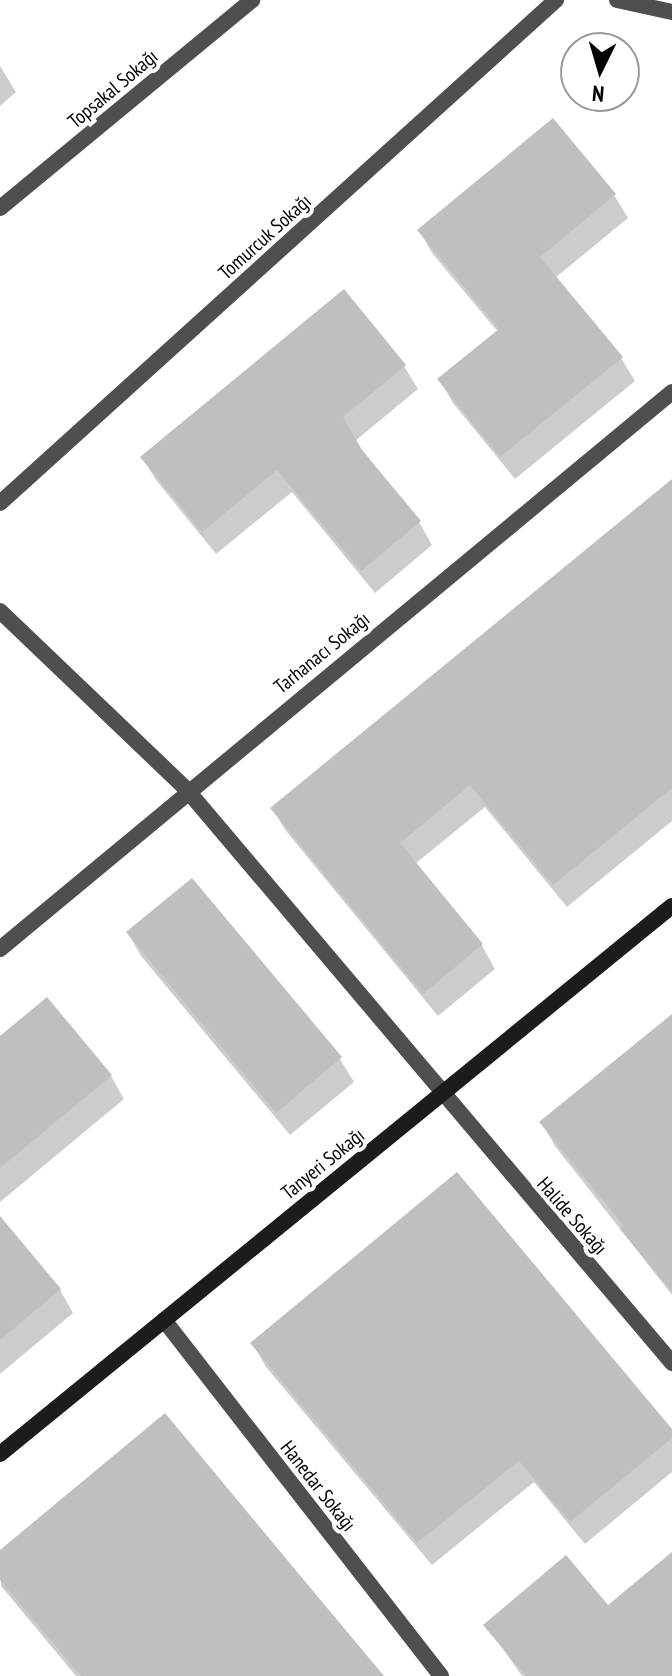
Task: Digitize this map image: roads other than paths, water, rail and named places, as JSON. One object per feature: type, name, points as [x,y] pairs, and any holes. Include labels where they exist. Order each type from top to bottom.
[{"type":"street","name":"Topsakal Sokağı","points":[[0,208],[252,0]]},
{"type":"street","name":"Tomurcuk Sokağı","points":[[0,503],[556,0]]},
{"type":"street","points":[[617,0],[672,12]]},
{"type":"street","name":"Tarhanacı Sokağı","points":[[0,949],[187,790],[672,392]]},
{"type":"street","name":"Halide Sokağı","points":[[0,611],[187,790],[441,1094],[672,1363]]},
{"type":"street","name":"Tanyeri Sokağı","points":[[0,1454],[672,906]]},
{"type":"street","name":"Hanedar Sokağı","points":[[164,1320],[441,1676]]}]
